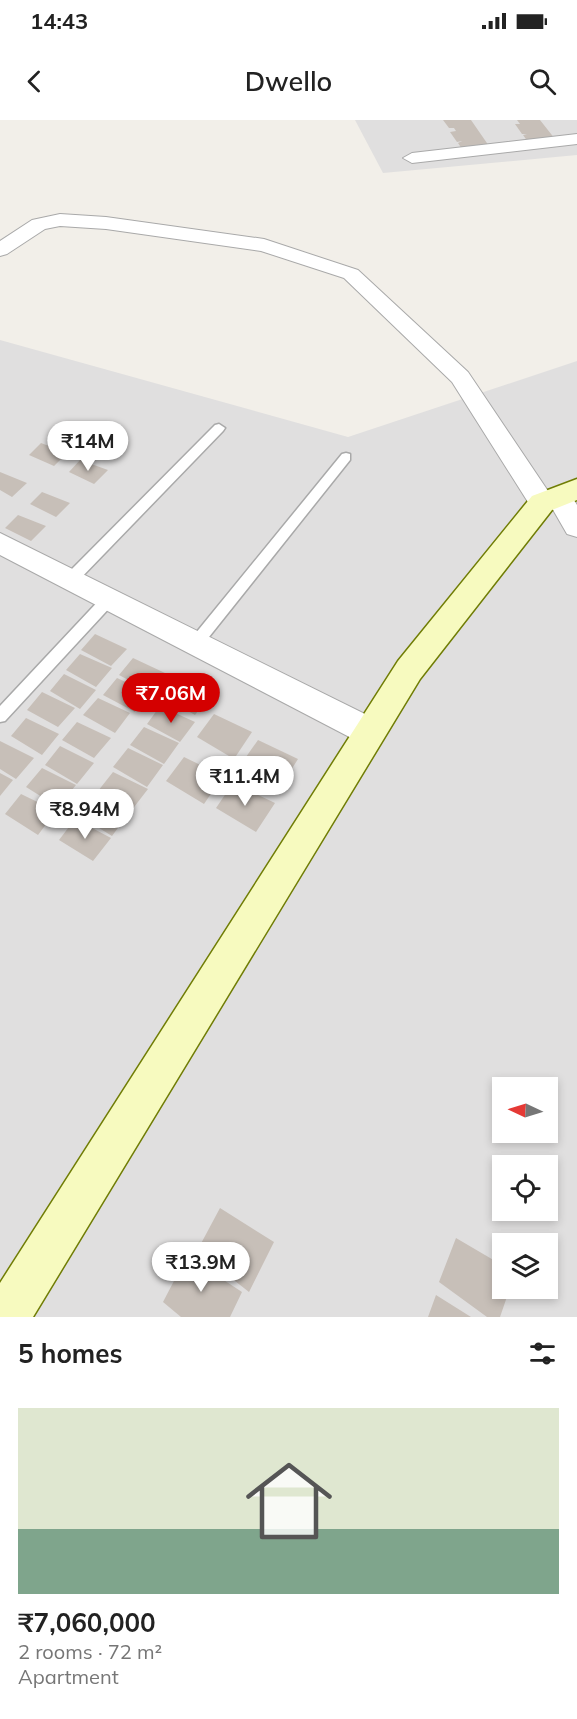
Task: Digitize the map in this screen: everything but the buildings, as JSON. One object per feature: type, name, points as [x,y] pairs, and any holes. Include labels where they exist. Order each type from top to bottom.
[{"type":"street","points":[[412,158],[577,139]]},
{"type":"street","points":[[0,250],[39,224],[60,220],[106,223],[264,245],[351,274],[460,377],[565,493],[577,527]]},
{"type":"street","points":[[6,1317],[409,670],[565,493]]},
{"type":"street","points":[[0,543],[370,732]]},
{"type":"lane","points":[[71,579],[219,428]]},
{"type":"lane","points":[[196,643],[346,457]]},
{"type":"lane","points":[[0,716],[109,598]]},
{"type":"shaded area","points":[[355,120],[577,120],[577,155],[383,173]]},
{"type":"shaded area","points":[[0,340],[348,437],[577,361],[577,1317],[0,1317]]}]
